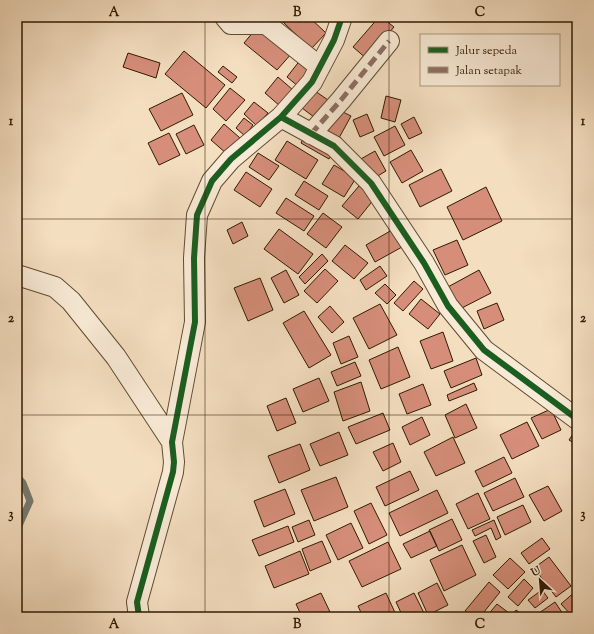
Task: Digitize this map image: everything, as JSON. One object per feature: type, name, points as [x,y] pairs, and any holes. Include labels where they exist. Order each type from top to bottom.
[{"type":"street","points":[[225,17],[231,24],[266,24],[320,67]]},
{"type":"street","points":[[139,617],[137,602],[173,472],[174,462],[172,442],[195,322],[194,258],[196,215],[212,181],[231,159],[281,117],[312,82],[334,40],[342,17]]},
{"type":"street","points":[[311,134],[390,41]]},
{"type":"street","points":[[281,117],[334,146],[371,183],[424,263],[448,306],[484,350],[577,419]]},
{"type":"street","points":[[17,275],[55,287],[71,301],[116,357],[172,442]]},
{"type":"building","points":[[287,17],[309,17],[326,33],[311,49],[283,22]]},
{"type":"building","points":[[379,17],[394,27],[367,59],[353,47]]},
{"type":"building","points":[[259,25],[292,53],[277,70],[244,43]]},
{"type":"building","points":[[184,51],[225,85],[206,108],[165,74]]},
{"type":"building","points":[[128,53],[160,63],[156,78],[123,67]]},
{"type":"building","points":[[301,59],[314,70],[299,87],[287,77]]},
{"type":"building","points":[[223,66],[237,77],[232,83],[218,72]]},
{"type":"building","points":[[278,77],[293,90],[280,106],[265,93]]},
{"type":"building","points":[[230,88],[245,100],[226,121],[213,109]]},
{"type":"building","points":[[315,91],[331,102],[318,120],[302,108]]},
{"type":"building","points":[[182,93],[193,115],[161,131],[149,109]]},
{"type":"building","points":[[386,96],[401,100],[395,122],[381,118]]},
{"type":"building","points":[[254,102],[268,113],[257,126],[244,114]]},
{"type":"building","points":[[337,109],[351,116],[339,138],[326,131]]},
{"type":"building","points":[[367,114],[374,131],[360,137],[353,120]]},
{"type":"building","points":[[414,117],[422,133],[409,139],[401,124]]},
{"type":"building","points":[[244,118],[253,125],[245,136],[236,128]]},
{"type":"building","points":[[224,124],[240,138],[227,154],[211,140]]},
{"type":"building","points":[[194,125],[204,145],[186,154],[176,134]]},
{"type":"building","points":[[395,126],[405,145],[384,156],[374,137]]},
{"type":"building","points":[[169,133],[180,155],[159,165],[148,143]]},
{"type":"building","points":[[305,135],[334,151],[329,159],[301,143]]},
{"type":"building","points":[[287,141],[318,160],[306,179],[275,160]]},
{"type":"building","points":[[411,150],[423,171],[402,183],[390,162]]},
{"type":"building","points":[[375,151],[386,171],[371,180],[359,160]]},
{"type":"building","points":[[258,153],[279,166],[269,180],[249,167]]},
{"type":"building","points":[[334,165],[356,178],[344,197],[322,184]]},
{"type":"building","points":[[441,169],[452,191],[420,207],[409,185]]},
{"type":"building","points":[[246,172],[272,189],[260,207],[234,190]]},
{"type":"building","points":[[304,181],[328,196],[319,210],[295,195]]},
{"type":"building","points":[[359,186],[375,198],[358,219],[342,206]]},
{"type":"building","points":[[486,187],[502,221],[463,240],[447,207]]},
{"type":"building","points":[[286,198],[314,216],[304,231],[276,213]]},
{"type":"building","points":[[323,213],[342,227],[326,248],[307,234]]},
{"type":"building","points":[[242,222],[248,236],[233,244],[227,230]]},
{"type":"building","points":[[279,229],[313,254],[298,274],[264,249]]},
{"type":"building","points":[[392,230],[402,247],[375,262],[366,245]]},
{"type":"building","points":[[457,240],[468,265],[445,275],[433,250]]},
{"type":"building","points":[[345,245],[368,263],[354,279],[332,261]]},
{"type":"building","points":[[322,254],[328,261],[305,284],[299,277]]},
{"type":"building","points":[[380,266],[387,276],[366,290],[360,280]]},
{"type":"building","points":[[325,269],[338,281],[317,303],[304,291]]},
{"type":"building","points":[[286,270],[299,295],[284,303],[271,278]]},
{"type":"building","points":[[479,270],[491,293],[458,310],[446,288]]},
{"type":"building","points":[[260,278],[273,310],[248,321],[234,288]]},
{"type":"building","points":[[414,281],[423,289],[403,311],[394,303]]},
{"type":"building","points":[[385,284],[396,295],[387,304],[375,293]]},
{"type":"building","points":[[421,299],[440,314],[428,329],[409,314]]},
{"type":"building","points":[[497,303],[504,320],[484,329],[477,311]]},
{"type":"building","points":[[380,304],[397,335],[369,349],[353,318]]},
{"type":"building","points":[[330,306],[344,322],[332,333],[318,317]]},
{"type":"building","points":[[304,311],[331,355],[309,368],[283,323]]},
{"type":"building","points":[[443,332],[453,361],[431,369],[420,341]]},
{"type":"building","points":[[349,336],[358,357],[341,364],[333,343]]},
{"type":"building","points":[[398,347],[410,377],[381,389],[369,360]]},
{"type":"building","points":[[476,358],[482,375],[451,388],[444,371]]},
{"type":"building","points":[[355,362],[361,376],[337,386],[331,372]]},
{"type":"building","points":[[319,378],[329,401],[303,412],[293,389]]},
{"type":"building","points":[[361,382],[370,411],[343,421],[334,392]]},
{"type":"building","points":[[474,383],[477,390],[449,401],[447,395]]},
{"type":"building","points":[[423,384],[431,405],[407,414],[399,394]]},
{"type":"building","points":[[286,398],[296,423],[277,431],[267,406]]},
{"type":"building","points":[[466,404],[477,428],[455,438],[445,415]]},
{"type":"building","points":[[551,409],[561,430],[542,439],[531,418]]},
{"type":"building","points":[[383,413],[390,430],[356,444],[348,427]]},
{"type":"building","points":[[422,417],[430,435],[410,445],[402,427]]},
{"type":"building","points":[[527,422],[539,446],[512,459],[500,435]]},
{"type":"building","points":[[577,428],[577,445],[569,440]]},
{"type":"building","points":[[339,432],[348,455],[320,466],[310,444]]},
{"type":"building","points":[[453,437],[465,463],[436,476],[424,452]]},
{"type":"building","points":[[393,443],[401,462],[383,471],[373,452]]},
{"type":"building","points":[[300,444],[310,470],[279,483],[268,456]]},
{"type":"building","points":[[504,457],[512,473],[483,487],[475,471]]},
{"type":"building","points":[[410,471],[419,490],[385,506],[376,487]]},
{"type":"building","points":[[336,477],[348,507],[314,521],[301,490]]},
{"type":"building","points":[[515,478],[524,497],[493,511],[484,493]]},
{"type":"building","points":[[548,486],[562,511],[544,521],[529,495]]},
{"type":"building","points":[[285,489],[295,514],[264,527],[254,501]]},
{"type":"building","points":[[437,490],[448,513],[400,536],[389,513]]},
{"type":"building","points":[[478,493],[490,519],[468,529],[456,504]]},
{"type":"building","points":[[371,503],[387,535],[369,544],[354,511]]},
{"type":"building","points":[[523,505],[531,522],[505,535],[497,517]]},
{"type":"building","points":[[452,519],[462,540],[439,551],[429,530]]},
{"type":"building","points":[[309,520],[315,535],[298,542],[292,527]]},
{"type":"building","points":[[494,520],[501,537],[496,540],[491,528],[475,536],[472,530]]},
{"type":"building","points":[[351,523],[363,548],[338,560],[326,535]]},
{"type":"building","points":[[288,526],[294,542],[259,556],[252,540]]},
{"type":"building","points":[[430,531],[437,546],[411,558],[403,544]]},
{"type":"building","points":[[486,535],[496,557],[484,563],[473,541]]},
{"type":"building","points":[[542,538],[550,549],[529,564],[521,553]]},
{"type":"building","points":[[322,541],[331,562],[310,571],[302,549]]},
{"type":"building","points":[[388,542],[401,569],[362,587],[349,561]]},
{"type":"building","points":[[462,545],[476,575],[444,591],[430,560]]},
{"type":"building","points":[[300,551],[309,574],[274,588],[265,566]]},
{"type":"building","points":[[549,557],[571,586],[556,597],[534,568]]},
{"type":"building","points":[[510,558],[525,572],[508,589],[493,575]]},
{"type":"building","points":[[524,579],[533,588],[518,606],[508,597]]},
{"type":"building","points":[[489,582],[500,592],[480,617],[472,617],[465,611]]},
{"type":"building","points":[[437,583],[448,605],[428,615],[418,593]]},
{"type":"building","points":[[542,590],[548,598],[535,608],[528,600]]},
{"type":"building","points":[[577,590],[577,613],[573,617],[561,604]]},
{"type":"building","points":[[321,593],[330,612],[320,617],[302,617],[296,604]]},
{"type":"building","points":[[386,593],[397,617],[363,617],[358,606]]},
{"type":"building","points":[[414,593],[424,613],[416,617],[403,617],[396,602]]},
{"type":"building","points":[[555,602],[563,614],[559,617],[542,617],[539,613]]},
{"type":"building","points":[[497,604],[509,613],[505,617],[486,617]]},
{"type":"building","points":[[516,610],[526,617],[511,617]]},
{"type":"waterway","points":[[17,476],[23,483],[30,501],[17,530]]},
{"type":"marked path","points":[[311,134],[389,41]]},
{"type":"cycle path","points":[[139,617],[137,602],[173,472],[174,462],[172,442],[195,322],[194,258],[197,215],[212,181],[231,159],[281,117],[312,82],[334,40],[342,17]]},
{"type":"cycle path","points":[[281,117],[334,146],[371,183],[424,263],[448,306],[484,350],[577,419]]}]
